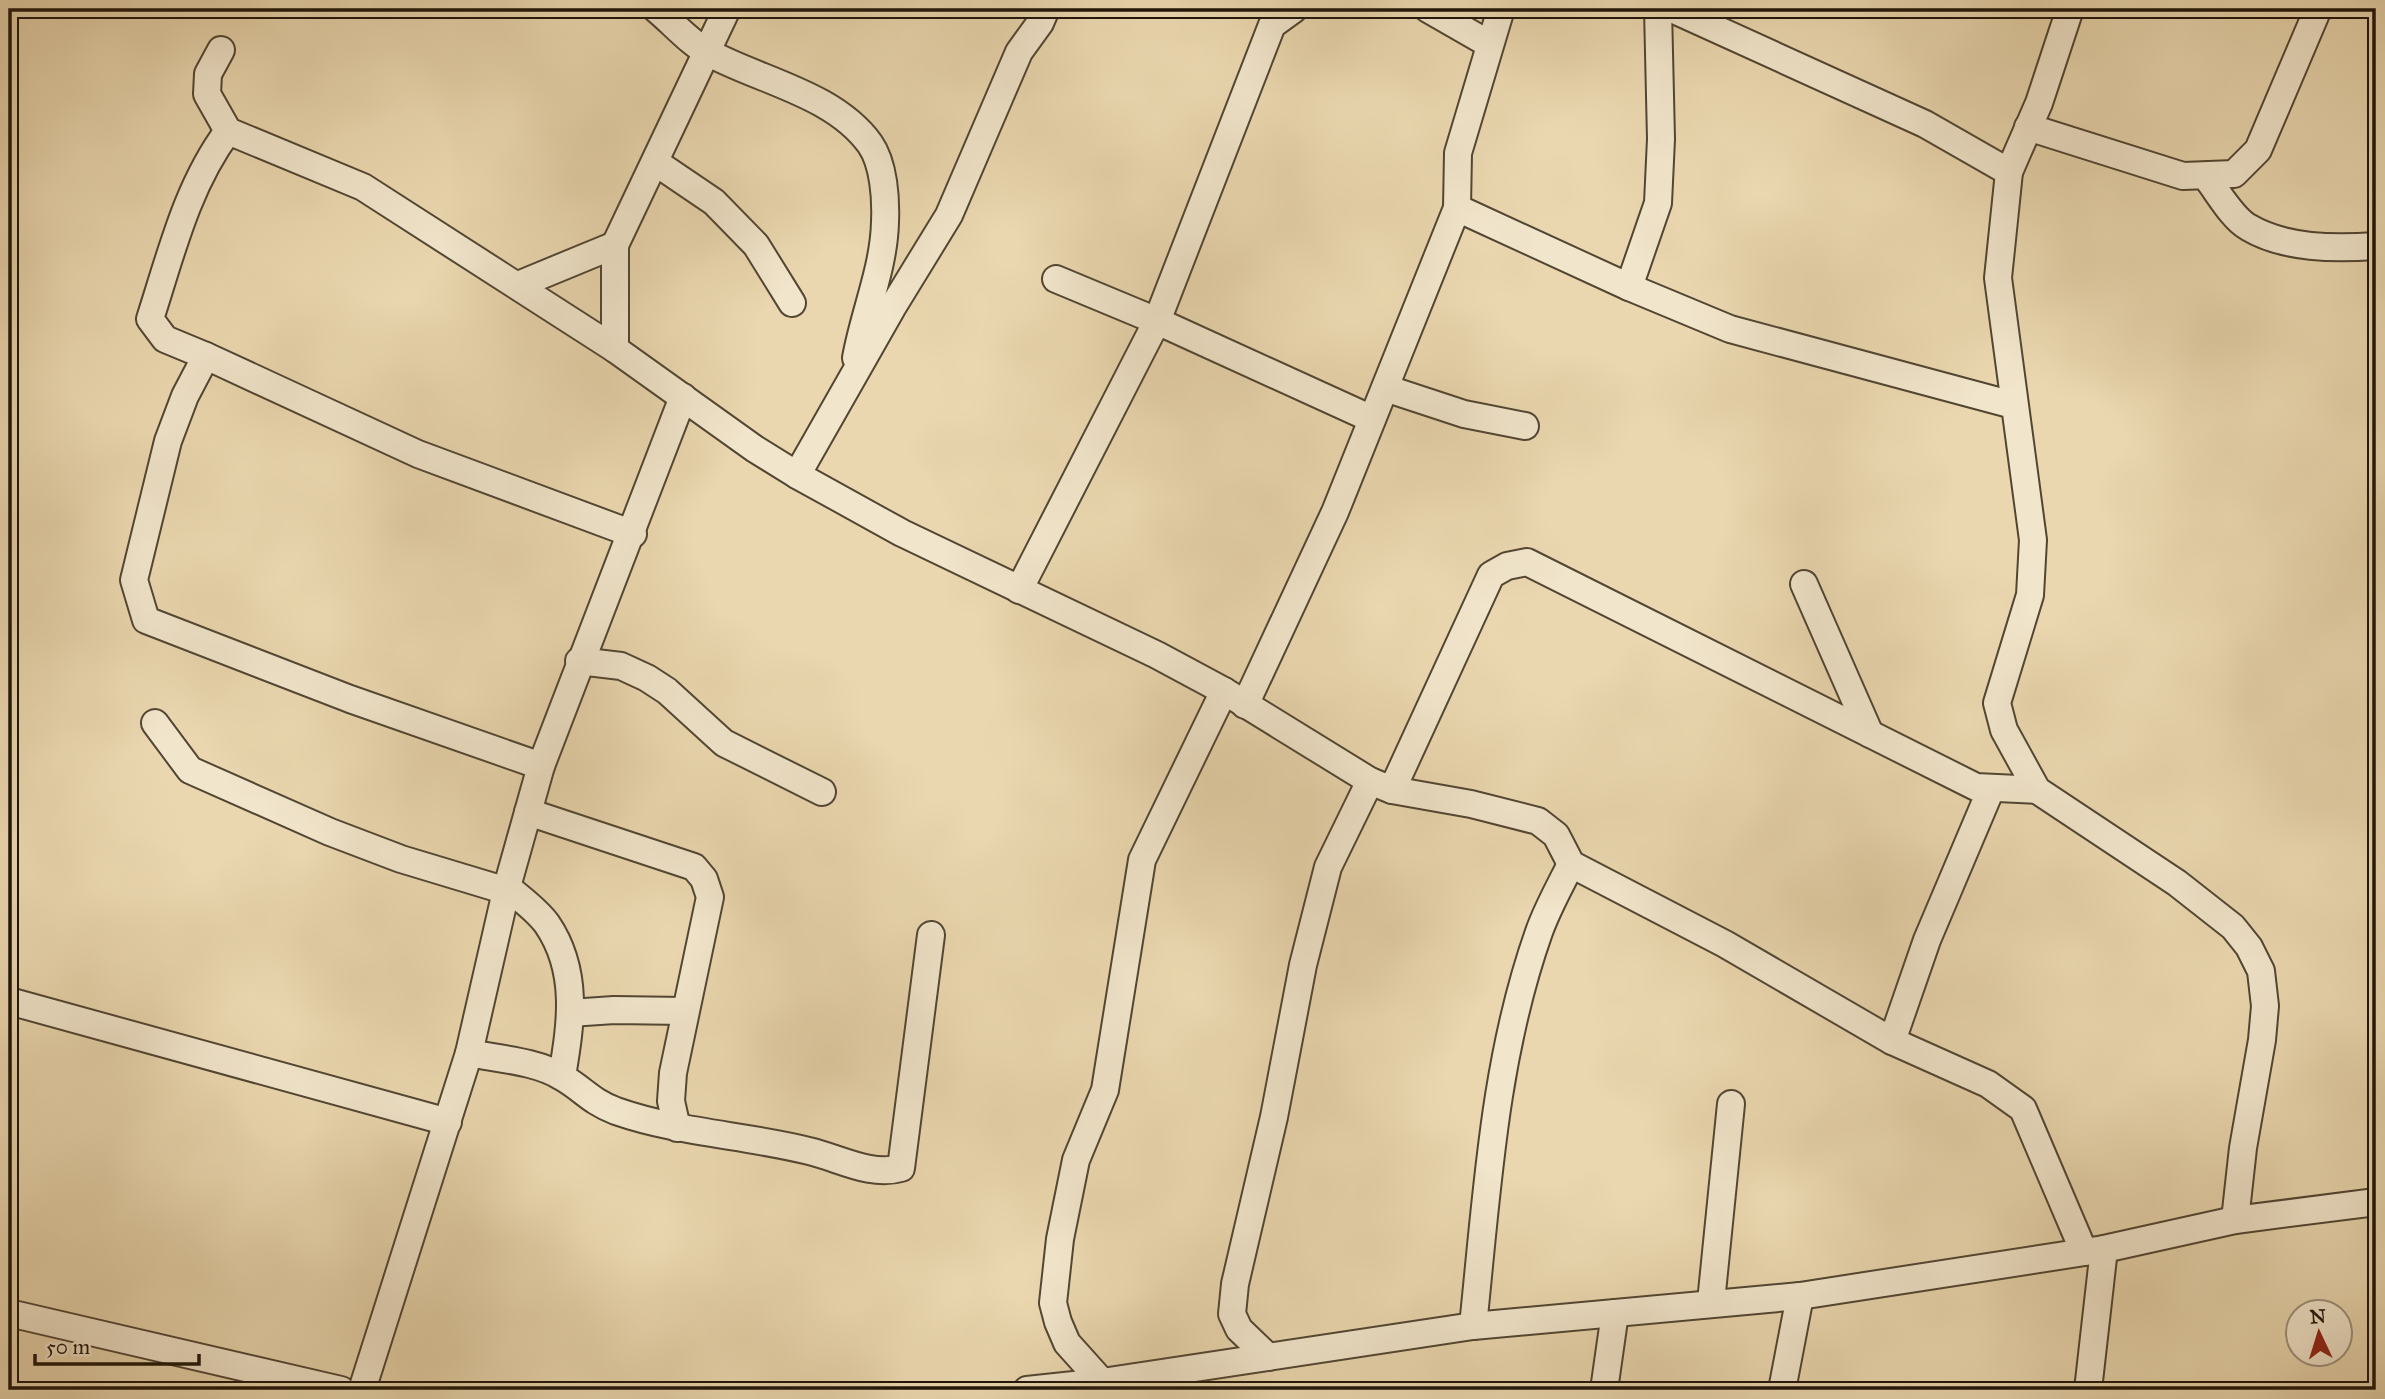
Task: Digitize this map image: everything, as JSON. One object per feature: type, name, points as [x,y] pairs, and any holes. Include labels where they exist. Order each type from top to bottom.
[{"type":"street","points":[[656,9],[706,52],[837,112],[871,145],[880,166],[885,222],[881,258],[862,324],[853,377]]},
{"type":"street","points":[[615,349],[615,246],[727,9]]},
{"type":"street","points":[[797,475],[949,215],[1019,52],[1041,23],[1046,9]]},
{"type":"street","points":[[1019,590],[1157,321],[1272,24],[1294,9]]},
{"type":"street","points":[[1428,9],[1489,44]]},
{"type":"street","points":[[1245,705],[1335,512],[1457,208],[1458,153],[1501,9]]},
{"type":"street","points":[[1629,288],[1658,203],[1661,139],[1658,9]]},
{"type":"street","points":[[1672,9],[1925,124],[2009,172]]},
{"type":"street","points":[[2070,9],[2039,103],[2009,172],[1998,278],[2033,540],[2030,595],[1997,702],[2004,730],[2037,790],[2178,883],[2233,927],[2249,947],[2261,971],[2265,1006],[2262,1040],[2246,1127],[2235,1220]]},
{"type":"street","points":[[2028,127],[2183,176],[2234,174],[2258,150],[2318,9]]},
{"type":"street","points":[[221,50],[208,74],[207,94],[228,131],[363,187],[615,349],[755,449],[797,475],[902,533],[1147,650],[1224,691],[1381,786],[1538,821],[1556,835],[1571,864],[1725,944],[1892,1041],[1988,1084],[2023,1110],[2094,1250],[2088,1390]]},
{"type":"street","points":[[228,131],[209,156],[192,189],[150,319],[165,339],[418,454],[633,534]]},
{"type":"street","points":[[655,162],[714,202],[757,245],[792,303]]},
{"type":"street","points":[[2206,177],[2246,227],[2284,242],[2342,248],[2376,246]]},
{"type":"street","points":[[1457,208],[1629,288],[1730,329],[2013,405]]},
{"type":"street","points":[[518,285],[615,246]]},
{"type":"street","points":[[1055,279],[1157,321],[1372,419]]},
{"type":"street","points":[[206,356],[185,396],[168,442],[134,580],[146,620],[351,699],[541,766]]},
{"type":"street","points":[[1385,388],[1464,414],[1525,426]]},
{"type":"street","points":[[362,1390],[470,1053],[507,889],[541,766],[579,662],[633,534],[683,397]]},
{"type":"street","points":[[1268,1357],[1232,1314],[1235,1284],[1274,1117],[1303,965],[1328,867],[1381,786],[1491,575],[1507,565],[1527,562],[1976,787],[2037,790]]},
{"type":"street","points":[[1804,584],[1870,734]]},
{"type":"street","points":[[579,662],[621,666],[647,678],[667,691],[724,743],[822,792]]},
{"type":"street","points":[[1102,1382],[1067,1343],[1058,1322],[1053,1303],[1060,1239],[1076,1160],[1105,1090],[1142,860],[1224,691]]},
{"type":"street","points":[[155,723],[190,770],[330,832],[401,859],[507,889],[546,923],[569,974],[570,1013],[562,1076]]},
{"type":"street","points":[[1892,1041],[1932,928],[1991,789]]},
{"type":"street","points":[[528,811],[694,867],[699,873],[710,897],[685,1011],[671,1101],[677,1128]]},
{"type":"street","points":[[1473,1326],[1499,1080],[1510,1028],[1539,930],[1571,864]]},
{"type":"street","points":[[470,1053],[519,1063],[562,1076],[586,1097],[615,1110],[677,1128],[808,1151],[885,1173],[901,1168],[931,935]]},
{"type":"street","points":[[9,1001],[448,1122]]},
{"type":"street","points":[[570,1013],[614,1010],[685,1011]]},
{"type":"street","points":[[1712,1302],[1731,1104]]},
{"type":"street","points":[[1027,1390],[1102,1382],[1473,1326],[1800,1296],[2094,1250],[2235,1220],[2376,1202]]},
{"type":"street","points":[[1782,1390],[1800,1296]]},
{"type":"street","points":[[1604,1390],[1615,1312]]},
{"type":"street","points":[[9,1313],[336,1390]]}]
